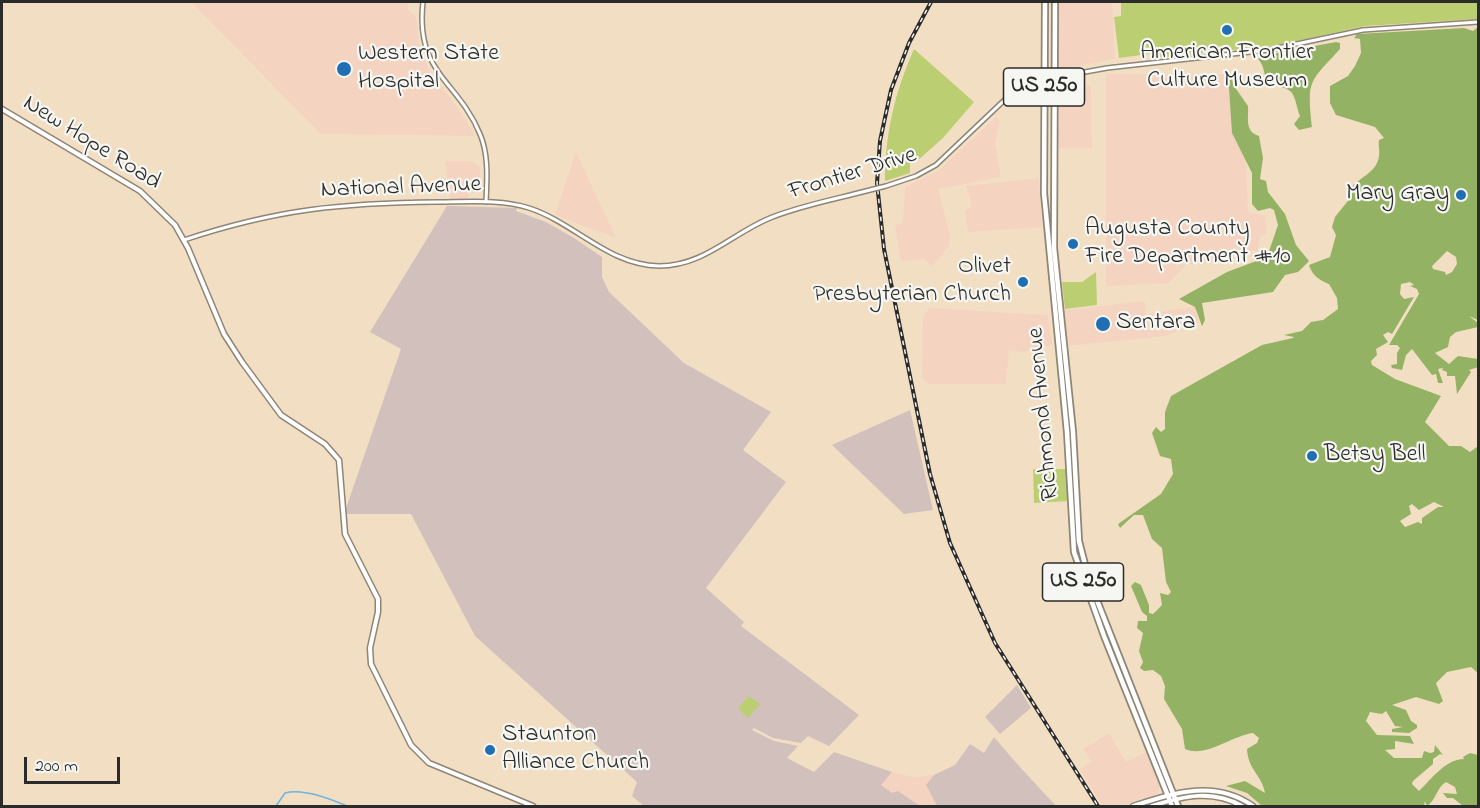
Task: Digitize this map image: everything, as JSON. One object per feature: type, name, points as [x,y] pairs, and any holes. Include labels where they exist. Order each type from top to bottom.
[{"type":"main road","name":"Richmond Avenue","points":[[1045,2],[1045,215],[1067,432],[1074,552],[1104,636],[1171,799],[1178,807]]},
{"type":"main road","name":"Richmond Avenue","points":[[1054,2],[1054,248],[1072,426],[1080,549],[1089,580],[1171,799]]},
{"type":"main road","name":"New Hope Road","points":[[2,109],[140,191],[173,222],[184,240],[224,334],[248,370],[281,415],[330,448],[339,460],[345,534],[378,602],[370,646],[371,662],[411,745],[429,763],[533,807]]},
{"type":"main road","points":[[1132,807],[1216,790],[1236,796],[1253,807]]},
{"type":"main road","points":[[1152,807],[1171,799],[1210,796],[1242,807]]},
{"type":"street","points":[[423,2],[423,33],[432,61],[444,82],[474,121],[482,138],[485,153],[486,202]]},
{"type":"street","name":"Frontier Drive","points":[[611,254],[648,265],[683,263],[709,254],[771,217],[916,176],[936,165],[1015,90],[1027,84],[1132,64],[1278,49],[1379,27],[1479,22]]},
{"type":"street","name":"National Avenue","points":[[184,240],[266,216],[319,207],[368,203],[486,202],[515,204],[544,213],[611,254]]},
{"type":"shaded area","name":"Western State Hospital","points":[[191,2],[408,2],[408,10],[416,17],[419,43],[428,68],[465,118],[475,136],[321,134]]},
{"type":"shaded area","points":[[1058,2],[1112,2],[1115,59],[1063,69],[1058,65]]},
{"type":"shaded area","points":[[1106,74],[1228,74],[1232,133],[1246,159],[1248,213],[1265,215],[1267,234],[1260,236],[1258,251],[1222,252],[1221,263],[1187,264],[1169,283],[1106,286]]},
{"type":"shaded area","points":[[1078,79],[1091,86],[1092,148],[1057,148],[1060,84]]},
{"type":"shaded area","points":[[996,117],[1000,121],[995,143],[1001,177],[938,189],[950,235],[949,246],[931,267],[925,259],[901,261],[895,226],[903,222],[905,187],[938,171]]},
{"type":"shaded area","points":[[575,154],[577,154],[616,238],[555,215]]},
{"type":"shaded area","points":[[445,161],[471,161],[480,167],[480,193],[469,193],[468,199],[450,199]]},
{"type":"shaded area","points":[[1039,178],[1042,227],[968,232],[965,212],[972,206],[966,186]]},
{"type":"shaded area","points":[[447,206],[517,208],[516,211],[546,222],[574,238],[602,257],[602,277],[609,292],[684,363],[771,412],[743,450],[786,482],[706,588],[744,622],[741,626],[859,715],[829,746],[808,736],[801,743],[773,738],[754,728],[752,730],[774,741],[798,746],[787,758],[814,772],[834,752],[892,772],[881,785],[892,793],[898,791],[920,806],[644,806],[632,796],[637,782],[475,636],[411,514],[344,514],[401,349],[370,332]]},
{"type":"shaded area","points":[[1145,302],[1146,314],[1195,307],[1199,323],[1165,336],[1069,346],[1065,310]]},
{"type":"shaded area","points":[[929,308],[1048,315],[1052,345],[1023,352],[1009,350],[1006,384],[929,384],[922,378],[923,317]]},
{"type":"shaded area","points":[[910,410],[933,510],[904,514],[832,445]]},
{"type":"shaded area","points":[[1017,685],[1031,708],[1000,734],[985,717]]},
{"type":"shaded area","points":[[1109,733],[1126,762],[1146,752],[1160,787],[1156,796],[1122,806],[1103,806],[1080,770],[1092,761],[1083,749]]},
{"type":"shaded area","points":[[994,737],[1056,806],[937,806],[926,785],[934,775],[955,765],[970,744],[984,753]]},
{"type":"shaded area","points":[[892,772],[913,777],[934,775],[926,785],[937,806],[920,806],[898,791],[892,793],[881,785]]},
{"type":"green space","name":"American Frontier Culture Museum","points":[[1121,2],[1478,2],[1478,19],[1365,26],[1278,45],[1168,57],[1157,57],[1156,53],[1119,58],[1114,17],[1121,16]]},
{"type":"green space","points":[[1478,27],[1478,320],[1469,316],[1478,323],[1478,327],[1456,332],[1450,337],[1448,347],[1435,353],[1449,364],[1458,356],[1478,359],[1478,367],[1469,370],[1471,372],[1457,394],[1455,376],[1447,376],[1443,368],[1438,369],[1443,383],[1438,383],[1436,374],[1432,375],[1412,349],[1406,355],[1402,370],[1392,368],[1391,365],[1397,364],[1397,353],[1400,348],[1397,345],[1389,345],[1419,294],[1417,289],[1410,286],[1405,287],[1414,285],[1410,282],[1401,284],[1400,294],[1404,299],[1414,297],[1392,334],[1388,332],[1383,335],[1388,342],[1376,349],[1377,355],[1371,361],[1372,365],[1395,379],[1441,396],[1425,422],[1449,446],[1461,446],[1470,452],[1478,446],[1478,673],[1471,667],[1447,672],[1436,683],[1443,701],[1439,704],[1416,697],[1392,705],[1406,710],[1411,721],[1417,725],[1417,728],[1409,733],[1392,732],[1392,729],[1403,727],[1395,726],[1386,711],[1382,714],[1370,712],[1366,721],[1377,735],[1410,736],[1414,744],[1395,741],[1395,749],[1385,750],[1394,758],[1422,758],[1424,751],[1434,752],[1435,745],[1443,755],[1440,754],[1433,759],[1433,764],[1413,781],[1412,784],[1419,791],[1451,762],[1464,759],[1463,757],[1470,753],[1478,755],[1478,806],[1463,806],[1453,798],[1447,798],[1443,793],[1457,794],[1455,787],[1446,782],[1427,806],[1425,801],[1424,806],[1262,806],[1247,793],[1226,786],[1245,781],[1265,793],[1250,762],[1247,749],[1257,743],[1259,738],[1253,733],[1210,749],[1193,751],[1185,749],[1182,729],[1164,699],[1165,686],[1161,676],[1153,670],[1144,671],[1140,668],[1143,662],[1139,651],[1143,633],[1137,628],[1138,621],[1147,621],[1147,616],[1142,612],[1131,586],[1135,582],[1141,585],[1149,605],[1149,613],[1153,614],[1162,605],[1160,593],[1168,595],[1171,592],[1166,582],[1162,548],[1152,539],[1143,515],[1134,515],[1120,528],[1118,524],[1161,494],[1173,474],[1171,459],[1160,456],[1152,433],[1156,427],[1161,432],[1165,429],[1165,412],[1171,396],[1262,345],[1293,338],[1284,335],[1302,331],[1311,322],[1323,320],[1338,309],[1337,298],[1329,284],[1320,280],[1309,265],[1330,257],[1336,235],[1332,227],[1335,217],[1351,197],[1350,189],[1375,167],[1379,156],[1379,140],[1384,138],[1375,127],[1336,115],[1330,103],[1330,86],[1348,76],[1361,53],[1360,39],[1354,38],[1357,34],[1464,28],[1473,31]],"holes":[[[1447,251],[1456,257],[1457,264],[1452,272],[1446,275],[1445,272],[1433,269],[1432,266]],[[1434,502],[1444,507],[1438,507],[1422,518],[1422,524],[1418,522],[1405,527],[1400,521],[1411,514],[1409,506],[1412,504],[1419,510]]]},
{"type":"green space","points":[[1340,43],[1340,49],[1316,76],[1310,90],[1312,127],[1299,130],[1294,124],[1300,116],[1295,98],[1289,90],[1267,81],[1258,59],[1261,56]]},
{"type":"green space","points":[[914,49],[974,102],[943,138],[917,161],[910,161],[910,173],[885,181],[885,163],[892,113],[901,81]]},
{"type":"green space","points":[[1228,74],[1231,74],[1234,86],[1248,106],[1251,131],[1259,136],[1263,158],[1260,179],[1266,181],[1268,192],[1285,214],[1296,245],[1309,261],[1298,272],[1285,275],[1273,292],[1202,303],[1205,320],[1202,326],[1195,307],[1179,299],[1227,272],[1267,257],[1278,225],[1274,210],[1270,208],[1258,211],[1252,204],[1252,173],[1232,133]]},
{"type":"green space","points":[[1096,272],[1097,305],[1065,309],[1062,282],[1082,282]]},
{"type":"green space","points":[[1033,469],[1066,469],[1068,501],[1034,503]]},
{"type":"green space","points":[[749,696],[760,704],[748,718],[738,708]]},
{"type":"waterway","points":[[276,806],[285,793],[292,792],[316,795],[347,806]]},
{"type":"railway","points":[[931,2],[909,43],[891,90],[880,141],[877,183],[884,249],[930,474],[950,543],[995,643],[1098,806]]},
{"type":"place","name":"American Frontier Culture Museum","points":[[1227,30]]},
{"type":"place","name":"Western State Hospital","points":[[344,69]]},
{"type":"place","name":"Mary Gray","points":[[1461,195]]},
{"type":"place","name":"Augusta County Fire Department #10","points":[[1073,244]]},
{"type":"place","name":"Olivet Presbyterian Church","points":[[1023,282]]},
{"type":"place","name":"Sentara","points":[[1103,324]]},
{"type":"place","name":"Betsy Bell","points":[[1312,456]]},
{"type":"place","name":"Staunton Alliance Church","points":[[490,750]]}]
